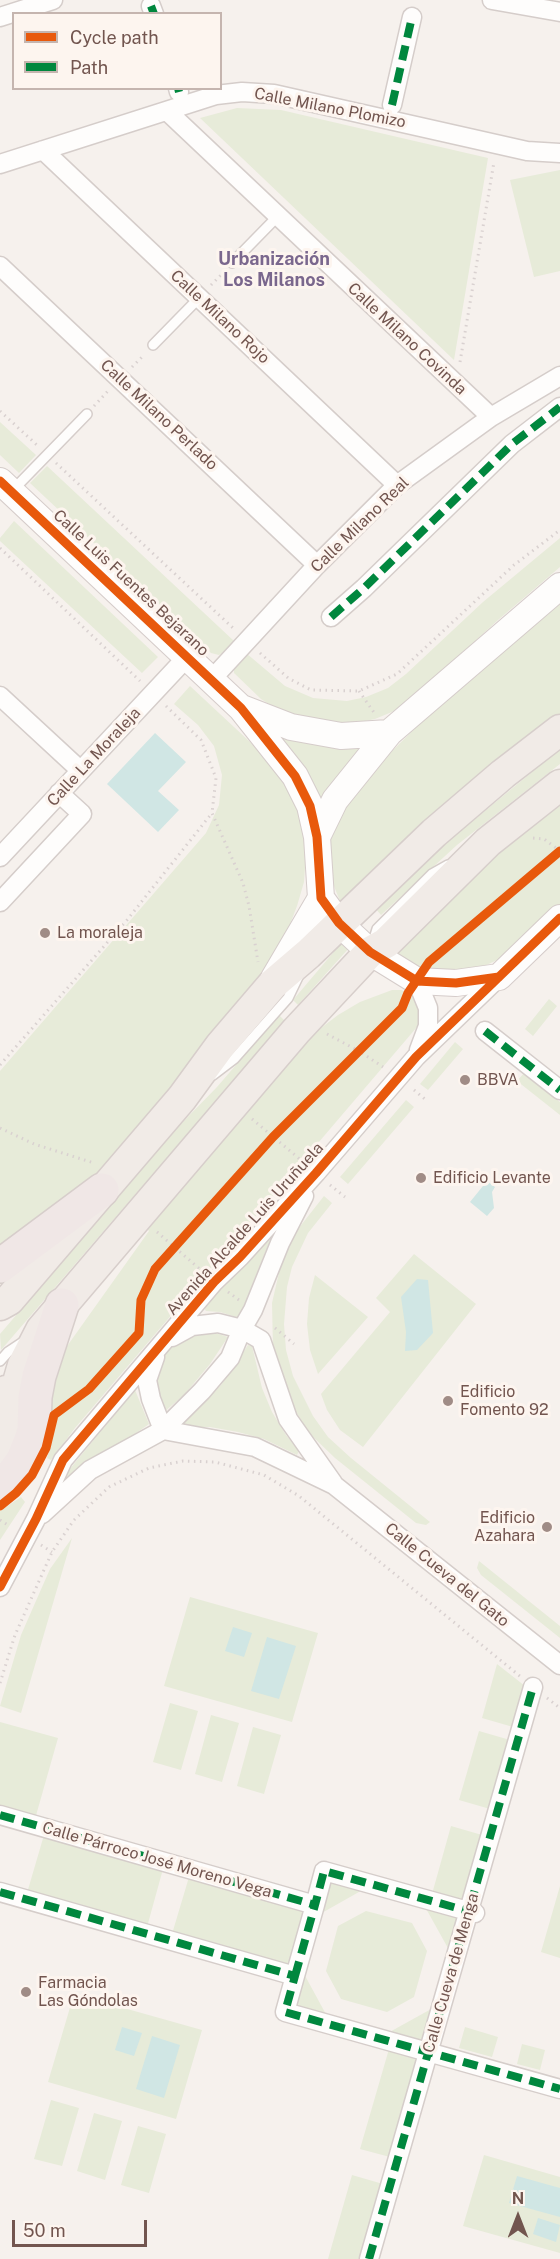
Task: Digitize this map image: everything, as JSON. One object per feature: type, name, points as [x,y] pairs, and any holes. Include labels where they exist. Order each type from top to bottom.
[{"type":"highway","points":[[0,1266],[100,1177]]},
{"type":"highway","points":[[0,1487],[23,1460],[31,1440],[39,1376],[62,1305]]},
{"type":"main road","points":[[3,1307],[100,1177],[182,1098],[263,982],[308,954],[434,833],[503,774],[560,730]]},
{"type":"main road","points":[[10,1410],[23,1365],[40,1330],[296,1031],[370,952],[386,943],[488,842],[560,785]]},
{"type":"main road","points":[[0,1377],[8,1396],[10,1410],[9,1427],[0,1449]]},
{"type":"street","points":[[16,12],[53,0]]},
{"type":"street","points":[[492,0],[560,12]]},
{"type":"street","points":[[392,105],[412,17]]},
{"type":"street","name":"Calle Milano Plomizo","points":[[0,164],[216,95],[243,92],[273,94],[527,151],[560,153]]},
{"type":"street","name":"Calle Milano Covinda","points":[[167,111],[490,417]]},
{"type":"street","name":"Calle Milano Rojo","points":[[43,150],[397,484]]},
{"type":"street","name":"Calle Milano Perlado","points":[[0,266],[317,565]]},
{"type":"street","name":"Calle Milano Real","points":[[212,680],[317,565],[397,484],[490,417],[560,376]]},
{"type":"street","points":[[331,617],[512,444],[560,407]]},
{"type":"street","name":"Calle Luis Fuentes Bejarano","points":[[4,493],[241,708],[295,776],[310,806],[317,837]]},
{"type":"street","points":[[499,977],[456,983],[417,981],[370,952],[339,923],[321,898],[317,837],[335,800],[389,733],[560,586]]},
{"type":"street","name":"Calle La Moraleja","points":[[0,856],[187,657]]},
{"type":"street","points":[[0,696],[80,770]]},
{"type":"street","points":[[241,708],[291,727],[341,736],[389,733]]},
{"type":"street","points":[[0,902],[82,814],[59,793]]},
{"type":"street","points":[[263,982],[321,898]]},
{"type":"street","name":"Avenida Alcalde Luis Uruñuela","points":[[36,1519],[63,1460],[214,1282],[240,1257],[316,1173],[416,1057],[560,918]]},
{"type":"street","name":"Avenida Alcalde Luis Uruñuela","points":[[416,1057],[428,1026],[428,1008],[417,981]]},
{"type":"street","points":[[486,1031],[560,1090]]},
{"type":"street","name":"Avenida Alcalde Luis Uruñuela","points":[[36,1519],[90,1470],[164,1430],[230,1358],[253,1310],[280,1243],[316,1173]]},
{"type":"street","points":[[218,1323],[242,1329],[261,1340],[288,1419],[334,1485],[255,1447],[164,1430],[151,1399],[147,1380],[162,1344],[192,1326],[218,1323]]},
{"type":"street","name":"Calle Cueva del Gato","points":[[334,1485],[560,1665]]},
{"type":"street","points":[[0,1587],[36,1519]]},
{"type":"street","name":"Calle Cueva de Menga","points":[[369,2259],[472,1912],[533,1687]]},
{"type":"street","name":"Calle Párroco José Moreno Vega","points":[[0,1815],[315,1905]]},
{"type":"street","points":[[472,1912],[324,1871],[285,2012],[560,2089]]},
{"type":"street","points":[[0,1892],[295,1976]]},
{"type":"lane","points":[[232,263],[277,217]]},
{"type":"lane","points":[[153,345],[199,297]]},
{"type":"lane","points":[[4,493],[87,414]]},
{"type":"lane","points":[[182,1098],[234,1059],[288,998],[308,954]]},
{"type":"lane","points":[[0,1361],[8,1352],[40,1330]]},
{"type":"path","points":[[456,385],[497,144]]},
{"type":"path","points":[[199,297],[232,263]]},
{"type":"path","points":[[0,548],[201,740],[216,778],[212,813],[243,883],[263,982]]},
{"type":"path","points":[[0,1065],[127,920],[212,813]]},
{"type":"path","points":[[551,858],[560,851]]},
{"type":"path","points":[[323,1032],[355,1049]]},
{"type":"path","points":[[350,1059],[364,1049],[383,1067]]},
{"type":"path","points":[[414,1090],[426,1100]]},
{"type":"path","points":[[249,1116],[345,1197]]},
{"type":"path","points":[[0,1128],[100,1177]]},
{"type":"path","points":[[265,1145],[280,1129]]},
{"type":"path","points":[[151,1227],[171,1251],[253,1310],[294,1344]]},
{"type":"path","points":[[171,1251],[182,1239]]},
{"type":"path","points":[[0,1683],[15,1635],[52,1551],[74,1520],[109,1487],[149,1468],[183,1461],[215,1462],[264,1475],[299,1496],[495,1656]]},
{"type":"path","points":[[0,1520],[8,1525]]},
{"type":"path","points":[[40,1544],[52,1551]]},
{"type":"green space","points":[[237,108],[281,110],[488,158],[454,360],[200,118]]},
{"type":"green space","points":[[560,170],[560,271],[534,277],[510,180]]},
{"type":"green space","points":[[0,422],[36,455],[19,473],[0,455]]},
{"type":"green space","points":[[47,466],[234,641],[222,653],[219,655],[211,653],[30,483]]},
{"type":"green space","points":[[14,521],[158,657],[142,673],[0,541]]},
{"type":"green space","points":[[560,538],[560,567],[399,709],[375,719],[352,724],[329,724],[283,713],[261,699],[234,673],[234,664],[246,653],[285,686],[313,698],[347,701],[366,697],[388,688],[483,602]]},
{"type":"green space","points":[[560,594],[560,714],[498,760],[340,901],[329,874],[328,841],[340,805],[483,661]]},
{"type":"green space","points":[[190,686],[278,768],[295,795],[305,835],[306,854],[304,882],[297,906],[286,935],[258,985],[103,1170],[0,1252],[0,1071],[206,833],[219,805],[222,775],[214,746],[198,725],[174,704]]},
{"type":"green space","points":[[263,726],[309,744],[344,746],[371,743],[319,802]]},
{"type":"green space","points":[[560,749],[560,764],[457,845],[381,915],[375,908],[435,852]]},
{"type":"green space","points":[[560,802],[560,908],[508,955],[465,972],[425,970],[390,954],[463,884]]},
{"type":"green space","points":[[343,941],[349,948],[298,1005],[293,1000]]},
{"type":"green space","points":[[392,990],[408,993],[417,1002],[420,1018],[417,1027],[75,1428],[51,1460],[47,1458],[56,1424],[50,1411],[51,1383],[65,1349],[149,1231],[145,1227],[313,1034],[360,1002]]},
{"type":"green space","points":[[549,999],[557,1006],[533,1036],[525,1029]]},
{"type":"green space","points":[[279,1015],[285,1021],[1,1350],[0,1334],[173,1132],[217,1087]]},
{"type":"green space","points":[[455,1042],[463,1049],[428,1090],[420,1084]]},
{"type":"green space","points":[[524,1073],[560,1102],[560,1115],[517,1081]]},
{"type":"green space","points":[[406,1100],[414,1107],[348,1184],[340,1177]]},
{"type":"green space","points":[[324,1196],[332,1203],[308,1233],[292,1267],[287,1287],[284,1324],[286,1350],[293,1376],[313,1416],[328,1437],[430,1522],[426,1525],[416,1523],[335,1458],[309,1433],[290,1402],[273,1349],[272,1303],[281,1264],[298,1229]]},
{"type":"green space","points":[[268,1232],[272,1235],[239,1318],[220,1312],[206,1311],[204,1308]]},
{"type":"green space","points":[[414,1254],[476,1304],[363,1447],[340,1430],[327,1410],[321,1394],[390,1312],[376,1298]]},
{"type":"green space","points":[[315,1275],[368,1317],[318,1374],[310,1350],[307,1324],[309,1298]]},
{"type":"green space","points":[[212,1332],[228,1337],[210,1364],[184,1395],[164,1412],[158,1398],[156,1380],[161,1360],[173,1345],[192,1334]]},
{"type":"green space","points":[[248,1345],[252,1346],[262,1388],[272,1412],[299,1451],[297,1455],[264,1439],[238,1432],[182,1425],[221,1385]]},
{"type":"green space","points":[[135,1390],[149,1424],[86,1463],[67,1478],[64,1476]]},
{"type":"green space","points":[[21,1497],[25,1502],[0,1540],[0,1511]]},
{"type":"green space","points":[[72,1538],[21,1713],[0,1706],[21,1635],[50,1569]]},
{"type":"green space","points":[[479,1561],[560,1626],[560,1638],[481,1575],[477,1568]]},
{"type":"green space","points":[[190,1597],[318,1633],[292,1722],[164,1686]]},
{"type":"green space","points":[[497,1664],[525,1686],[513,1727],[482,1718]]},
{"type":"green space","points":[[170,1703],[198,1711],[181,1770],[153,1762]]},
{"type":"green space","points":[[211,1715],[239,1723],[222,1782],[195,1774]]},
{"type":"green space","points":[[0,1722],[58,1738],[35,1819],[0,1809]]},
{"type":"green space","points":[[253,1727],[281,1735],[264,1794],[237,1786]]},
{"type":"green space","points":[[479,1731],[510,1740],[490,1809],[459,1800]]},
{"type":"green space","points":[[451,1826],[482,1835],[463,1902],[432,1894]]},
{"type":"green space","points":[[44,1835],[163,1869],[147,1927],[27,1893]]},
{"type":"green space","points":[[189,1877],[307,1910],[290,1968],[172,1934]]},
{"type":"green space","points":[[330,1878],[366,1888],[320,1914]]},
{"type":"green space","points":[[560,1886],[560,1958],[541,1952]]},
{"type":"green space","points":[[424,1905],[460,1915],[449,1950]]},
{"type":"green space","points":[[366,1911],[412,1923],[427,1951],[414,1997],[387,2012],[341,1999],[326,1971],[338,1926]]},
{"type":"green space","points":[[303,1972],[328,2018],[293,2008]]},
{"type":"green space","points":[[74,1994],[202,2030],[176,2119],[48,2082]]},
{"type":"green space","points":[[433,2008],[423,2045],[386,2034]]},
{"type":"green space","points":[[465,2027],[498,2037],[492,2057],[459,2048]]},
{"type":"green space","points":[[522,2044],[545,2050],[540,2070],[517,2064]]},
{"type":"green space","points":[[389,2049],[419,2058],[390,2157],[360,2149]]},
{"type":"green space","points":[[51,2100],[79,2108],[62,2166],[34,2159]]},
{"type":"green space","points":[[94,2113],[122,2121],[105,2180],[77,2171]]},
{"type":"green space","points":[[138,2126],[166,2134],[149,2193],[121,2185]]},
{"type":"green space","points":[[484,2155],[560,2177],[560,2253],[463,2226]]},
{"type":"green space","points":[[352,2175],[383,2184],[361,2259],[328,2259]]},
{"type":"shaded area","points":[[155,733],[186,762],[158,791],[179,810],[158,832],[107,784]]},
{"type":"shaded area","points":[[487,1181],[495,1187],[492,1192],[494,1208],[487,1216],[470,1202]]},
{"type":"shaded area","points":[[417,1279],[428,1280],[433,1333],[417,1350],[405,1351],[406,1332],[401,1297]]},
{"type":"shaded area","points":[[233,1627],[252,1633],[244,1657],[225,1651]]},
{"type":"shaded area","points":[[267,1637],[296,1646],[279,1699],[251,1691]]},
{"type":"shaded area","points":[[122,2027],[142,2033],[134,2056],[115,2050]]},
{"type":"shaded area","points":[[152,2036],[180,2045],[164,2098],[136,2089]]},
{"type":"shaded area","points":[[517,2176],[560,2188],[560,2217],[509,2203]]},
{"type":"shaded area","points":[[538,2218],[560,2225],[556,2242],[533,2234]]},
{"type":"marked path","points":[[151,6],[153,12]]},
{"type":"marked path","points":[[392,105],[412,17]]},
{"type":"marked path","points":[[331,617],[364,588],[512,444],[560,407]]},
{"type":"marked path","points":[[485,1031],[560,1090]]},
{"type":"marked path","points":[[369,2259],[533,1687]]},
{"type":"marked path","points":[[0,1815],[315,1905],[324,1871],[475,1913]]},
{"type":"marked path","points":[[0,1892],[295,1976],[285,2012],[560,2089]]},
{"type":"marked path","points":[[295,1976],[315,1905]]},
{"type":"cycle path","points":[[0,481],[241,708],[295,776],[310,806],[317,837],[321,898],[339,923],[370,952],[417,981],[456,983],[499,977]]},
{"type":"cycle path","points":[[0,1506],[32,1475],[46,1448],[54,1415],[89,1389],[139,1333],[141,1300],[155,1269],[273,1137],[402,1008],[408,993],[429,962],[560,851]]},
{"type":"cycle path","points":[[0,1587],[36,1519],[63,1460],[214,1282],[240,1257],[316,1173],[416,1057],[560,918]]},
{"type":"place","name":"La moraleja","points":[[45,933]]},
{"type":"place","name":"BBVA","points":[[465,1080]]},
{"type":"place","name":"Edificio Levante","points":[[421,1178]]},
{"type":"place","name":"Edificio Fomento 92","points":[[448,1401]]},
{"type":"place","name":"Edificio Azahara","points":[[547,1527]]},
{"type":"place","name":"Farmacia Las Góndolas","points":[[26,1992]]},
{"type":"district","name":"Urbanización Los Milanos","points":[[274,269]]}]
